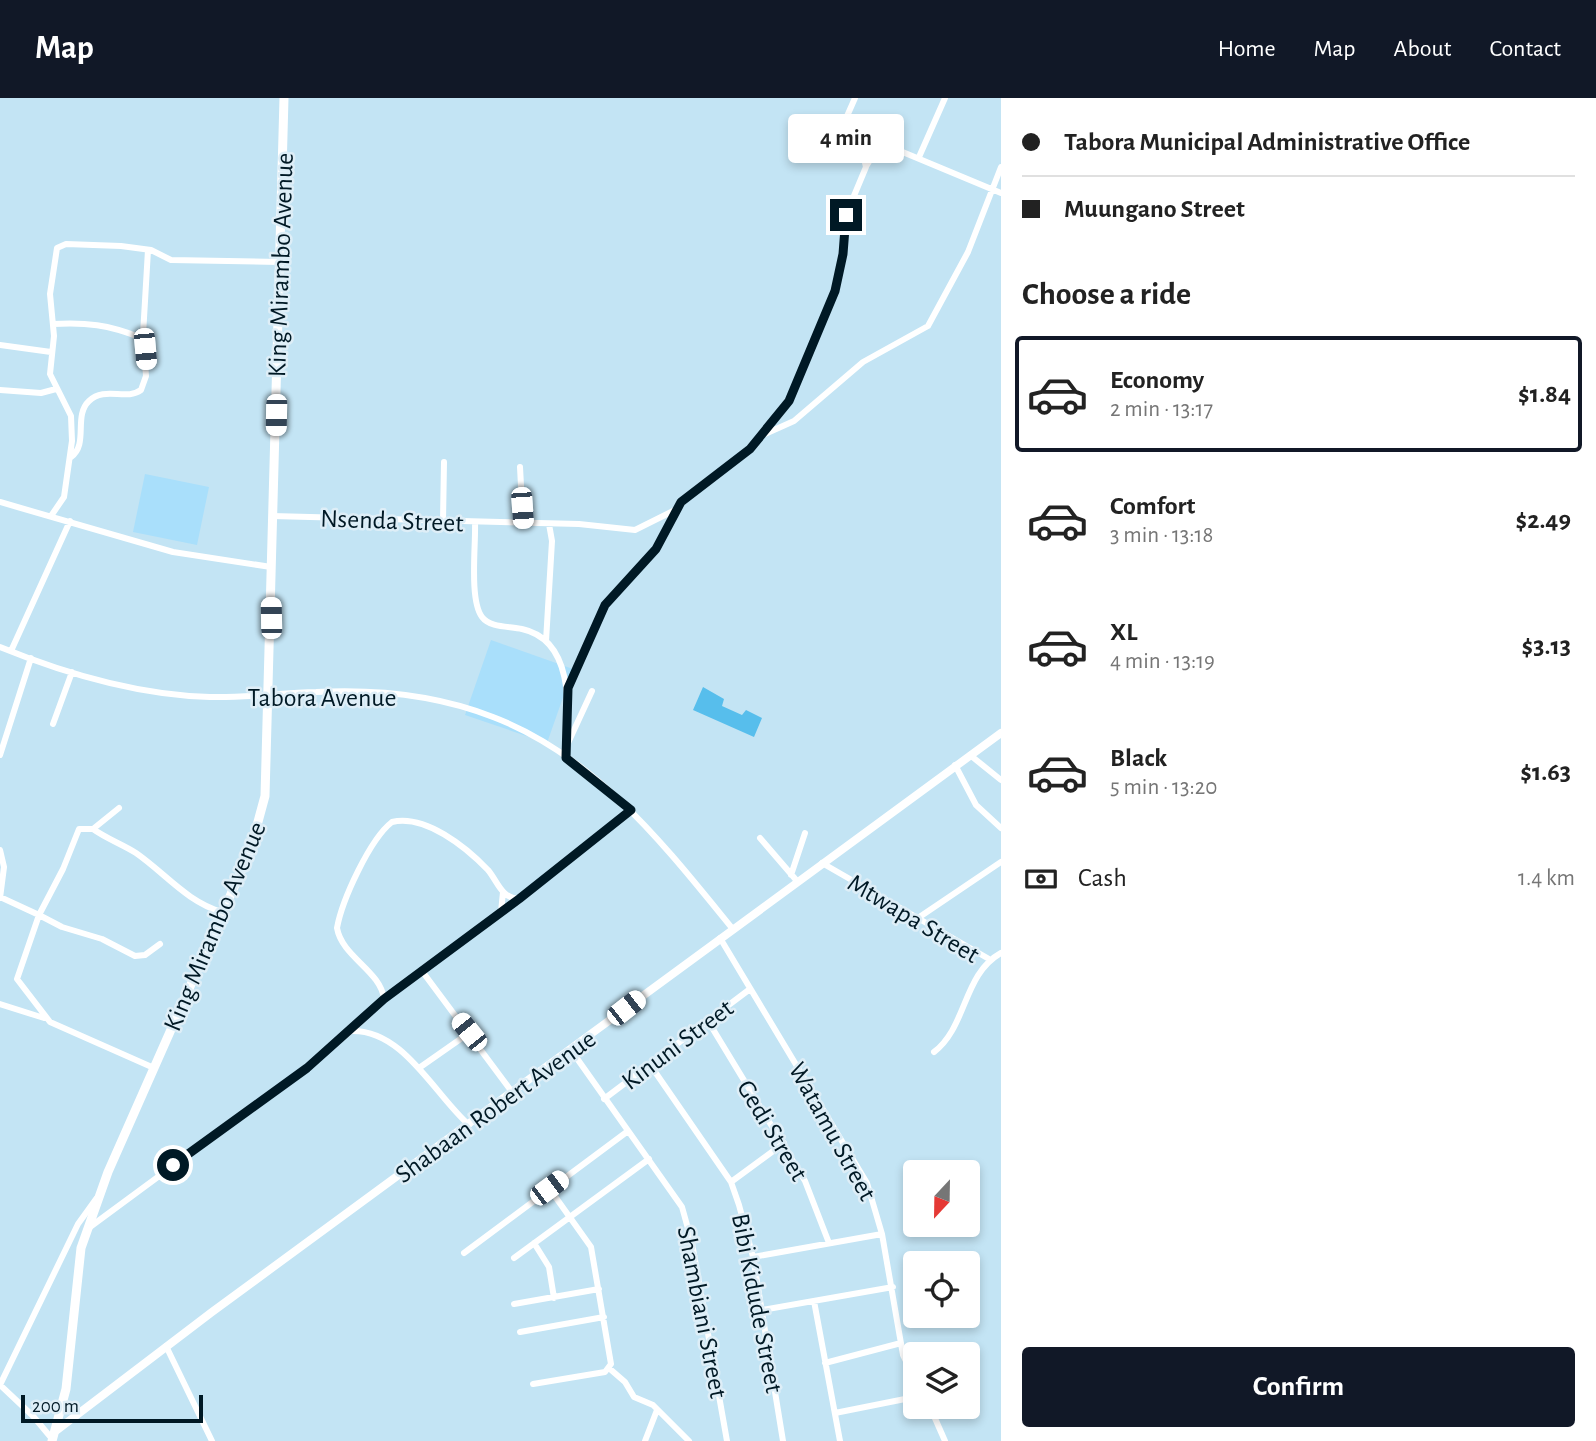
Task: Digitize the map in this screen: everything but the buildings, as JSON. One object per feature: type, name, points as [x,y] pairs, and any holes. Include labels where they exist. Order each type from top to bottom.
[{"type":"main road","name":"King Mirambo Avenue","points":[[52,1441],[66,1389],[80,1258],[86,1230],[97,1198],[260,822],[269,751],[272,516],[284,98]]},
{"type":"street","points":[[855,98],[840,132],[863,154],[866,167]]},
{"type":"street","points":[[919,157],[945,98]]},
{"type":"street","points":[[848,117],[887,144],[997,192]]},
{"type":"street","points":[[566,758],[568,688],[605,605],[659,545],[675,510],[696,489],[746,453],[764,434],[792,395],[835,291],[843,254],[846,215],[866,167],[876,150],[887,144]]},
{"type":"street","points":[[764,434],[794,421],[863,362],[928,326],[997,192],[1001,167]]},
{"type":"street","points":[[51,516],[62,503],[71,457],[71,416],[55,389],[50,374],[53,324],[50,294],[55,252],[61,245],[121,246],[148,250],[172,260],[279,262]]},
{"type":"street","points":[[71,457],[78,449],[81,417],[88,401],[100,394],[132,394],[141,390],[146,376],[143,335],[148,250]]},
{"type":"street","points":[[53,324],[91,323],[114,327],[139,337],[143,335]]},
{"type":"street","points":[[0,345],[51,352]]},
{"type":"street","points":[[0,390],[41,393],[55,389]]},
{"type":"street","points":[[443,521],[444,462]]},
{"type":"street","points":[[520,467],[523,523]]},
{"type":"street","points":[[0,502],[173,552],[271,567]]},
{"type":"street","points":[[11,651],[68,520],[62,503]]},
{"type":"street","name":"Nsenda Street","points":[[272,516],[549,524],[635,530],[675,510]]},
{"type":"street","points":[[475,522],[475,593],[480,614],[490,623],[531,631],[546,641]]},
{"type":"street","points":[[549,524],[552,541],[546,641],[568,688]]},
{"type":"street","name":"Tabora Avenue","points":[[0,647],[72,672],[175,695],[269,696],[345,691],[432,699],[494,717],[527,733],[566,758],[631,810],[665,845],[732,928]]},
{"type":"street","points":[[0,755],[31,658]]},
{"type":"street","points":[[53,724],[72,672]]},
{"type":"street","points":[[567,745],[592,691]]},
{"type":"street","name":"Shabaan Robert Avenue","points":[[57,1430],[166,1346],[571,1050],[720,938],[794,878],[822,863],[1001,733]]},
{"type":"street","points":[[970,755],[1001,780]]},
{"type":"street","points":[[955,765],[976,805],[1001,828]]},
{"type":"street","points":[[93,828],[119,808]]},
{"type":"street","points":[[86,1230],[307,1068],[384,999],[519,899],[631,810]]},
{"type":"street","points":[[384,999],[380,985],[342,943],[337,928],[364,863],[379,835],[392,822],[411,821],[449,839],[483,865],[503,892],[519,899]]},
{"type":"street","points":[[46,1019],[17,979],[39,915],[63,869],[76,833],[82,827],[93,828],[110,841],[139,855],[195,901],[222,912]]},
{"type":"street","points":[[794,878],[805,833]]},
{"type":"street","points":[[760,838],[794,878]]},
{"type":"street","points":[[0,850],[4,859],[0,897],[62,927],[102,939],[135,956],[145,955],[160,944]]},
{"type":"street","points":[[918,918],[1001,862]]},
{"type":"street","name":"Mtwapa Street","points":[[822,863],[989,959],[977,976],[947,1040],[934,1052]]},
{"type":"street","points":[[500,912],[503,892]]},
{"type":"street","name":"Watamu Street","points":[[720,938],[867,1183],[883,1234],[903,1348]]},
{"type":"street","points":[[989,959],[1001,953]]},
{"type":"street","points":[[422,971],[512,1091]]},
{"type":"street","points":[[380,985],[396,990]]},
{"type":"street","name":"Kinuni Street","points":[[604,1099],[750,989]]},
{"type":"street","points":[[0,1004],[46,1019],[154,1068]]},
{"type":"street","name":"Gedi Street","points":[[708,1021],[784,1143],[819,1211],[829,1243]]},
{"type":"street","points":[[351,1031],[379,1034],[419,1068],[469,1125]]},
{"type":"street","points":[[419,1068],[469,1032]]},
{"type":"street","name":"Shambiani Street","points":[[571,1050],[671,1188],[686,1219],[727,1441]]},
{"type":"street","name":"Bibi Kidude Street","points":[[651,1066],[731,1182],[753,1257],[783,1441]]},
{"type":"street","points":[[464,1253],[628,1131]]},
{"type":"street","points":[[731,1182],[784,1143]]},
{"type":"street","points":[[514,1258],[649,1158]]},
{"type":"street","points":[[549,1188],[591,1247],[610,1369],[625,1382],[634,1396],[657,1409],[689,1441]]},
{"type":"street","points":[[52,1441],[33,1416],[0,1385],[78,1224],[97,1198]]},
{"type":"street","points":[[753,1257],[883,1234]]},
{"type":"street","points":[[534,1243],[549,1267],[554,1297]]},
{"type":"street","points":[[762,1310],[893,1287]]},
{"type":"street","points":[[514,1304],[599,1289]]},
{"type":"street","points":[[814,1301],[840,1441]]},
{"type":"street","points":[[520,1332],[604,1317]]},
{"type":"street","points":[[825,1363],[901,1343]]},
{"type":"street","points":[[166,1346],[212,1441]]},
{"type":"street","points":[[533,1384],[610,1369]]},
{"type":"street","points":[[835,1413],[903,1399]]},
{"type":"street","points":[[645,1441],[657,1409]]},
{"type":"street","points":[[935,1419],[945,1441]]},
{"type":"shaded area","points":[[145,474],[209,487],[197,545],[133,532]]},
{"type":"shaded area","points":[[491,640],[573,669],[547,743],[465,715]]},
{"type":"shaded area","points":[[703,687],[724,699],[722,706],[742,715],[746,710],[762,718],[754,737],[693,710]]},
{"type":"route","points":[[173,1165],[225,1124],[307,1068],[384,999],[519,899],[631,810],[566,758],[570,681],[605,605],[659,545],[677,506],[750,449],[789,401],[835,291],[843,254],[846,215]]}]
